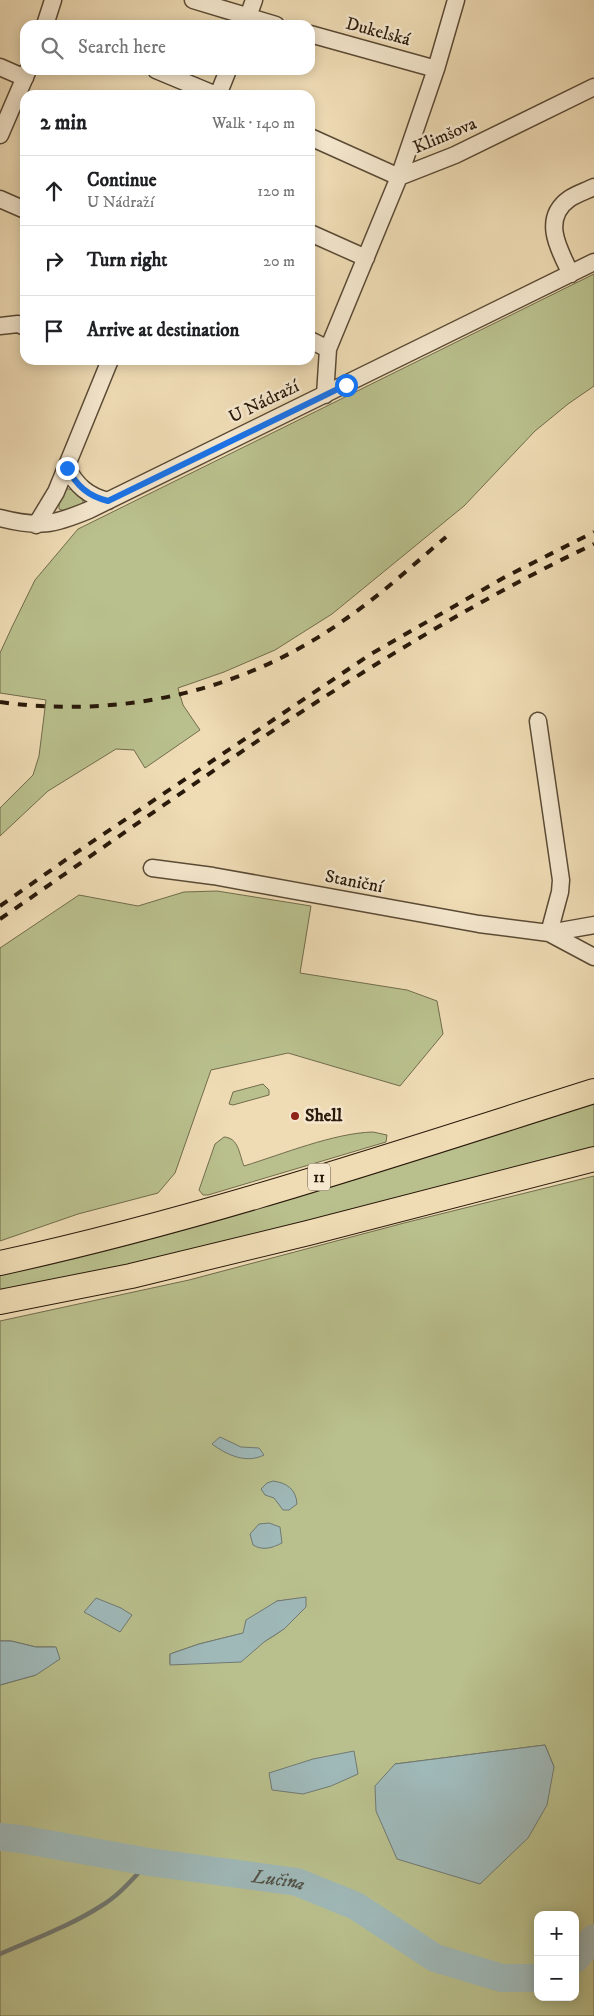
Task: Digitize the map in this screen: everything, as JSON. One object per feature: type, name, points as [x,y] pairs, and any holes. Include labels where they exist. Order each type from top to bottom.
[{"type":"highway","name":"11","points":[[0,1263],[98,1241],[189,1216],[594,1091]]},
{"type":"highway","points":[[0,1302],[140,1274],[308,1233],[594,1159]]},
{"type":"street","points":[[47,20],[53,0]]},
{"type":"street","points":[[193,0],[244,20]]},
{"type":"street","points":[[247,20],[254,0]]},
{"type":"street","points":[[325,394],[328,349],[398,177],[436,69],[456,0]]},
{"type":"street","name":"Dukelská","points":[[315,35],[436,69]]},
{"type":"street","points":[[0,67],[20,72]]},
{"type":"street","points":[[22,90],[26,75]]},
{"type":"street","points":[[168,75],[205,90]]},
{"type":"street","points":[[219,90],[226,75]]},
{"type":"street","name":"Klimšova","points":[[398,177],[456,155],[594,87]]},
{"type":"street","points":[[0,135],[19,106]]},
{"type":"street","points":[[315,139],[398,177]]},
{"type":"street","points":[[571,274],[556,243],[553,228],[556,213],[568,200],[594,188]]},
{"type":"street","points":[[0,199],[20,208]]},
{"type":"street","points":[[315,235],[366,258]]},
{"type":"street","name":"U Nádraží","points":[[0,518],[36,525],[70,518],[594,262]]},
{"type":"street","points":[[0,326],[20,325]]},
{"type":"street","points":[[315,342],[328,349]]},
{"type":"street","points":[[36,525],[56,492],[67,468],[108,365]]},
{"type":"street","points":[[67,468],[79,487],[88,494],[108,501]]},
{"type":"street","points":[[538,721],[561,880],[560,892],[549,934]]},
{"type":"street","name":"Staniční","points":[[152,868],[213,876],[478,924],[549,934],[594,957]]},
{"type":"street","name":"Staniční","points":[[549,934],[594,925]]},
{"type":"green space","points":[[594,274],[594,386],[535,431],[464,506],[332,614],[275,650],[224,672],[178,688],[183,705],[200,730],[145,768],[134,750],[116,749],[48,791],[0,836],[0,808],[33,775],[39,756],[46,700],[0,693],[0,653],[35,580],[78,529]]},
{"type":"green space","points":[[66,489],[70,489],[83,500],[83,505],[65,511],[59,509],[59,504]]},
{"type":"green space","points":[[217,891],[311,906],[300,973],[407,990],[437,1001],[443,1034],[400,1086],[288,1053],[211,1070],[175,1173],[158,1193],[78,1214],[0,1241],[0,948],[79,895],[138,906],[184,892]]},
{"type":"green space","points":[[263,1084],[269,1090],[269,1095],[233,1105],[229,1104],[233,1092]]},
{"type":"green space","points":[[594,1100],[594,1150],[213,1247],[0,1294],[0,1271]]},
{"type":"green space","points":[[373,1132],[387,1135],[386,1142],[208,1195],[203,1195],[199,1190],[215,1144],[224,1137],[236,1143],[244,1166],[325,1140]]},
{"type":"green space","points":[[594,1176],[594,2016],[0,2016],[0,1685],[36,1675],[55,1647],[36,1647],[11,1641],[0,1641],[0,1321],[189,1280],[404,1223]],"holes":[[[306,1598],[287,1626],[273,1637],[245,1650],[197,1662],[170,1664],[170,1654],[199,1644],[244,1633],[277,1601]],[[545,1745],[554,1767],[395,1764]]]},
{"type":"water","points":[[220,1437],[241,1447],[259,1448],[264,1455],[250,1459],[230,1455],[212,1444]]},
{"type":"water","points":[[273,1481],[283,1483],[290,1488],[295,1494],[297,1504],[289,1510],[283,1510],[274,1498],[265,1495],[261,1489],[267,1483]]},
{"type":"water","points":[[269,1523],[280,1527],[282,1543],[268,1548],[260,1548],[253,1545],[250,1534],[259,1524]]},
{"type":"water","points":[[306,1597],[306,1607],[284,1629],[264,1642],[241,1662],[170,1665],[170,1654],[199,1644],[243,1633],[246,1620],[277,1601]]},
{"type":"water","points":[[96,1598],[121,1608],[132,1615],[120,1632],[84,1612]]},
{"type":"water","points":[[0,1641],[11,1641],[36,1647],[56,1647],[60,1659],[36,1675],[0,1685]]},
{"type":"water","points":[[545,1745],[554,1767],[547,1805],[528,1838],[480,1884],[397,1859],[376,1811],[375,1786],[395,1764]]},
{"type":"water","points":[[354,1751],[358,1774],[331,1786],[303,1794],[272,1790],[269,1773],[313,1759]]},
{"type":"waterway","name":"Lučina","points":[[0,1837],[149,1862],[297,1882],[356,1906],[435,1958],[502,1978],[534,1978]]},
{"type":"waterway","points":[[0,1954],[64,1926],[108,1902],[149,1862]]},
{"type":"waterway","name":"Lučina","points":[[578,1956],[594,1938]]},
{"type":"railway","points":[[0,906],[371,654],[505,577],[594,532]]},
{"type":"railway","points":[[0,702],[46,706],[92,706],[137,702],[182,694],[225,681],[267,664],[308,643],[347,618],[385,589],[446,537]]},
{"type":"railway","points":[[0,919],[217,769],[364,672],[439,626],[594,544]]},
{"type":"place","name":"Shell","points":[[295,1116]]},
{"type":"route","points":[[67,468],[79,487],[98,499],[108,501],[346,385]]}]
